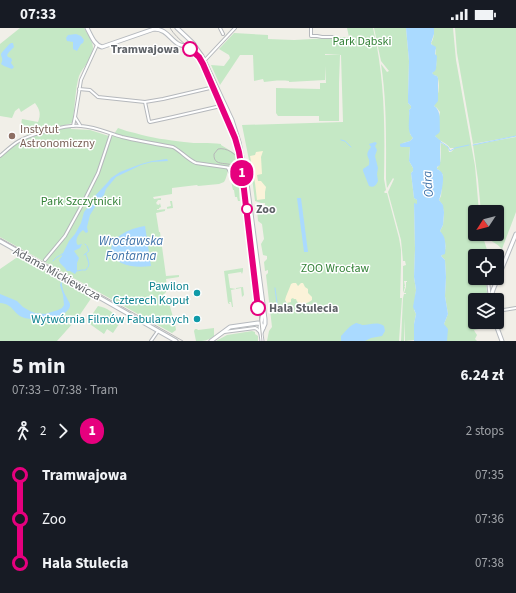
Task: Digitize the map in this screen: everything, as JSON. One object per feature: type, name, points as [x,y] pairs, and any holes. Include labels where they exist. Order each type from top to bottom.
[{"type":"main road","points":[[87,28],[97,45],[102,47],[154,29],[159,29],[164,32],[180,45],[184,46],[194,44]]},
{"type":"main road","points":[[177,28],[194,44],[205,60],[232,120],[239,142],[250,202],[265,320],[261,333]]},
{"type":"main road","points":[[492,293],[516,234]]},
{"type":"main road","name":"Adama Mickiewicza","points":[[0,241],[176,341]]},
{"type":"main road","points":[[262,341],[261,324],[264,312]]},
{"type":"main road","points":[[211,341],[230,327],[256,323],[261,324]]},
{"type":"main road","points":[[261,324],[263,328]]},
{"type":"main road","points":[[498,329],[502,341]]},
{"type":"street","points":[[220,28],[223,34]]},
{"type":"street","points":[[205,60],[235,28]]},
{"type":"street","points":[[311,28],[311,36],[333,37]]},
{"type":"street","points":[[73,126],[79,88],[83,75],[97,45]]},
{"type":"street","points":[[79,88],[90,90],[98,97],[145,102],[170,98],[216,86]]},
{"type":"street","points":[[145,102],[150,122],[225,105]]},
{"type":"street","points":[[75,117],[80,125]]},
{"type":"street","points":[[0,156],[23,139],[47,131],[80,125],[100,129],[123,137],[173,147],[188,159],[196,162],[231,168],[233,170]]},
{"type":"street","points":[[45,260],[65,236],[82,204],[98,173],[111,134]]},
{"type":"street","points":[[227,168],[230,172],[244,168]]},
{"type":"street","points":[[504,310],[516,308]]},
{"type":"street","points":[[224,332],[256,328],[261,333]]},
{"type":"street","points":[[151,341],[158,331]]},
{"type":"green space","points":[[20,28],[84,28],[90,38],[93,45],[93,52],[79,76],[72,123],[28,136],[23,128],[22,119],[38,122],[40,112],[35,103],[21,112],[19,108],[15,111],[12,118],[0,116],[0,44]]},
{"type":"green space","name":"ZOO Wrocław","points":[[347,28],[373,28],[377,47],[383,103],[384,179],[386,190],[384,192],[387,193],[401,250],[400,298],[402,298],[399,341],[267,341],[269,331],[272,327],[266,275],[268,270],[265,271],[264,262],[267,259],[267,256],[263,255],[261,244],[264,239],[262,224],[258,221],[257,209],[265,206],[265,203],[255,201],[251,170],[242,125],[343,122],[341,55],[325,54],[340,55],[339,121],[319,121],[319,116],[278,116],[276,113],[276,88],[320,89],[320,83],[326,83],[325,66],[325,80],[264,82],[263,79],[254,81],[253,55],[240,55],[220,85],[211,65],[224,66],[230,58],[229,55],[219,49],[234,33],[268,35],[268,39],[294,40],[349,37]]},
{"type":"green space","points":[[374,28],[406,28],[409,61],[408,103],[411,106],[409,110],[410,134],[413,138],[410,141],[403,143],[401,147],[410,147],[409,161],[413,168],[411,173],[414,198],[417,200],[417,204],[414,204],[414,277],[416,290],[414,310],[416,314],[414,324],[414,340],[405,341],[405,318],[404,341],[401,341],[403,298],[404,294],[406,294],[404,293],[407,282],[404,281],[405,287],[403,293],[403,266],[406,265],[405,261],[403,261],[401,240],[388,192],[394,179],[393,178],[387,188],[386,179],[385,107],[381,64],[387,72],[389,71],[381,61]]},
{"type":"green space","points":[[434,28],[453,28],[456,60],[475,166],[478,205],[468,205],[468,241],[484,241],[487,249],[468,249],[468,285],[486,285],[487,293],[468,293],[468,329],[479,329],[474,330],[477,335],[475,339],[477,341],[447,341],[444,324],[448,314],[445,296],[445,260],[441,256],[446,247],[440,231],[443,225],[444,213],[442,204],[439,200],[441,196],[443,175],[437,168],[441,160],[441,143],[448,147],[449,152],[451,152],[454,148],[450,148],[435,136],[440,112],[434,106],[439,87],[437,76],[433,75],[432,73],[436,68],[436,50],[431,43]]},
{"type":"green space","points":[[455,28],[516,28],[516,136],[473,144],[457,53]]},
{"type":"green space","name":"Park Szczytnicki","points":[[71,127],[71,129],[90,130],[112,137],[118,128],[129,132],[166,140],[189,143],[221,144],[234,153],[236,150],[238,162],[230,164],[224,182],[219,184],[172,188],[172,194],[153,197],[154,199],[161,198],[161,200],[158,200],[156,203],[159,205],[160,203],[161,207],[157,210],[165,209],[165,211],[156,213],[166,276],[179,275],[179,277],[166,279],[167,288],[163,295],[169,303],[175,324],[176,330],[172,333],[0,237],[0,158],[22,140]]},
{"type":"green space","points":[[516,137],[516,212],[502,249],[492,241],[504,241],[504,205],[480,205],[473,145]]},
{"type":"green space","points":[[238,172],[240,201],[238,201],[237,197],[235,197],[230,177],[233,173]]},
{"type":"green space","points":[[170,201],[172,201],[173,208],[167,209],[167,207],[171,206]]},
{"type":"green space","points":[[19,256],[92,297],[75,322],[57,341],[0,341],[0,269]]},
{"type":"green space","points":[[243,268],[242,274],[241,272],[228,274],[230,288],[236,289],[231,290],[232,307],[231,302],[229,302],[230,304],[228,303],[224,271]]},
{"type":"green space","points":[[243,287],[244,295],[242,297],[241,288],[236,289]]},
{"type":"green space","points":[[98,306],[111,311],[121,321],[113,333],[107,329],[104,334],[87,322]]},
{"type":"green space","points":[[214,328],[214,336],[209,339],[196,341],[195,329]]},
{"type":"green space","points":[[252,331],[258,336],[258,341],[216,341],[227,335]]},
{"type":"sand","points":[[263,151],[261,157],[262,174],[257,175],[258,181],[261,181],[266,187],[265,199],[257,200],[250,156],[255,155],[256,152]]},
{"type":"sand","points":[[296,283],[298,286],[303,283],[308,289],[308,293],[312,297],[312,300],[305,304],[299,304],[296,299],[293,298],[291,299],[291,302],[287,303],[285,298],[291,284]]},
{"type":"water","name":"Odra","points":[[406,28],[434,28],[431,44],[436,47],[435,54],[437,56],[436,69],[432,73],[438,78],[438,101],[434,106],[437,108],[440,117],[440,131],[435,136],[441,141],[440,165],[437,169],[442,172],[443,175],[442,191],[439,200],[443,205],[444,212],[443,225],[440,231],[445,244],[445,254],[441,256],[445,260],[445,296],[448,314],[444,324],[448,329],[447,341],[414,341],[414,324],[416,314],[413,307],[416,290],[414,277],[414,203],[417,204],[417,200],[414,198],[411,173],[413,168],[409,161],[410,147],[400,146],[400,144],[410,141],[413,138],[409,129],[409,110],[411,106],[408,103],[409,61]]},
{"type":"water","points":[[76,34],[81,36],[84,40],[77,51],[73,49],[73,42],[67,41],[66,38],[68,35]]},
{"type":"water","points":[[11,43],[13,43],[14,47],[7,55],[12,60],[11,63],[14,67],[12,69],[1,64],[1,54]]},
{"type":"water","points":[[375,142],[377,143],[375,146],[377,150],[375,156],[378,168],[378,181],[372,187],[369,186],[363,169],[369,165],[367,155],[371,147],[369,144]]},
{"type":"water","points":[[167,159],[168,161],[152,162],[141,165],[116,177],[106,189],[104,195],[90,215],[87,227],[88,232],[86,233],[83,230],[78,236],[77,244],[82,244],[80,248],[74,251],[79,258],[77,263],[77,271],[75,274],[67,271],[60,263],[59,260],[62,256],[61,254],[75,234],[81,223],[84,212],[92,199],[111,178],[120,172],[141,164]]},
{"type":"water","points":[[297,198],[301,198],[308,252],[304,252]]},
{"type":"water","name":"Wrocławska Fontanna","points":[[145,226],[151,266],[134,266],[122,263],[114,258],[111,251],[113,244],[119,236],[129,230]]},
{"type":"water","points":[[62,280],[63,289],[70,303],[70,307],[62,315],[55,318],[48,320],[25,318],[19,315],[8,305],[0,303],[0,294],[17,301],[23,307],[35,313],[45,314],[58,310],[64,305],[60,285]]},
{"type":"water","points":[[356,323],[363,325],[379,324],[384,326],[385,331],[382,336],[365,341],[341,341],[341,336],[349,327]]},
{"type":"waterway","points":[[473,145],[516,136]]},
{"type":"waterway","points":[[341,140],[345,141],[351,147]]},
{"type":"waterway","points":[[441,142],[448,147],[450,151],[455,148],[469,145]]},
{"type":"waterway","points":[[84,255],[89,251],[87,246]]},
{"type":"waterway","points":[[86,254],[88,260]]},
{"type":"waterway","points":[[53,261],[61,255]]},
{"type":"waterway","points":[[88,260],[88,267]]},
{"type":"waterway","points":[[83,270],[86,270],[87,268]]},
{"type":"waterway","points":[[77,271],[82,270]]},
{"type":"waterway","points":[[273,306],[277,303],[275,288]]},
{"type":"tram line","points":[[170,28],[173,33],[201,60],[235,138],[239,152],[254,264],[262,341]]},
{"type":"tram line","name":"1","points":[[190,49],[199,57],[203,64],[235,138],[239,152],[254,262],[258,308]]},
{"type":"tram line","points":[[240,162],[239,159],[228,150],[218,149],[214,154],[217,162],[230,164],[238,169],[241,174]]},
{"type":"tram line","points":[[0,238],[183,341]]},
{"type":"place","name":"Tramwajowa","points":[[190,49]]},
{"type":"place","name":"Instytut Astronomiczny","points":[[12,136]]},
{"type":"place","name":"Zoo","points":[[247,209]]},
{"type":"place","name":"Pawilon Czterech Kopuł","points":[[197,293]]},
{"type":"place","name":"Hala Stulecia","points":[[258,308]]},
{"type":"place","name":"Wytwórnia Filmów Fabularnych","points":[[197,319]]},
{"type":"park label","name":"Park Dąbski","points":[[362,41]]}]
